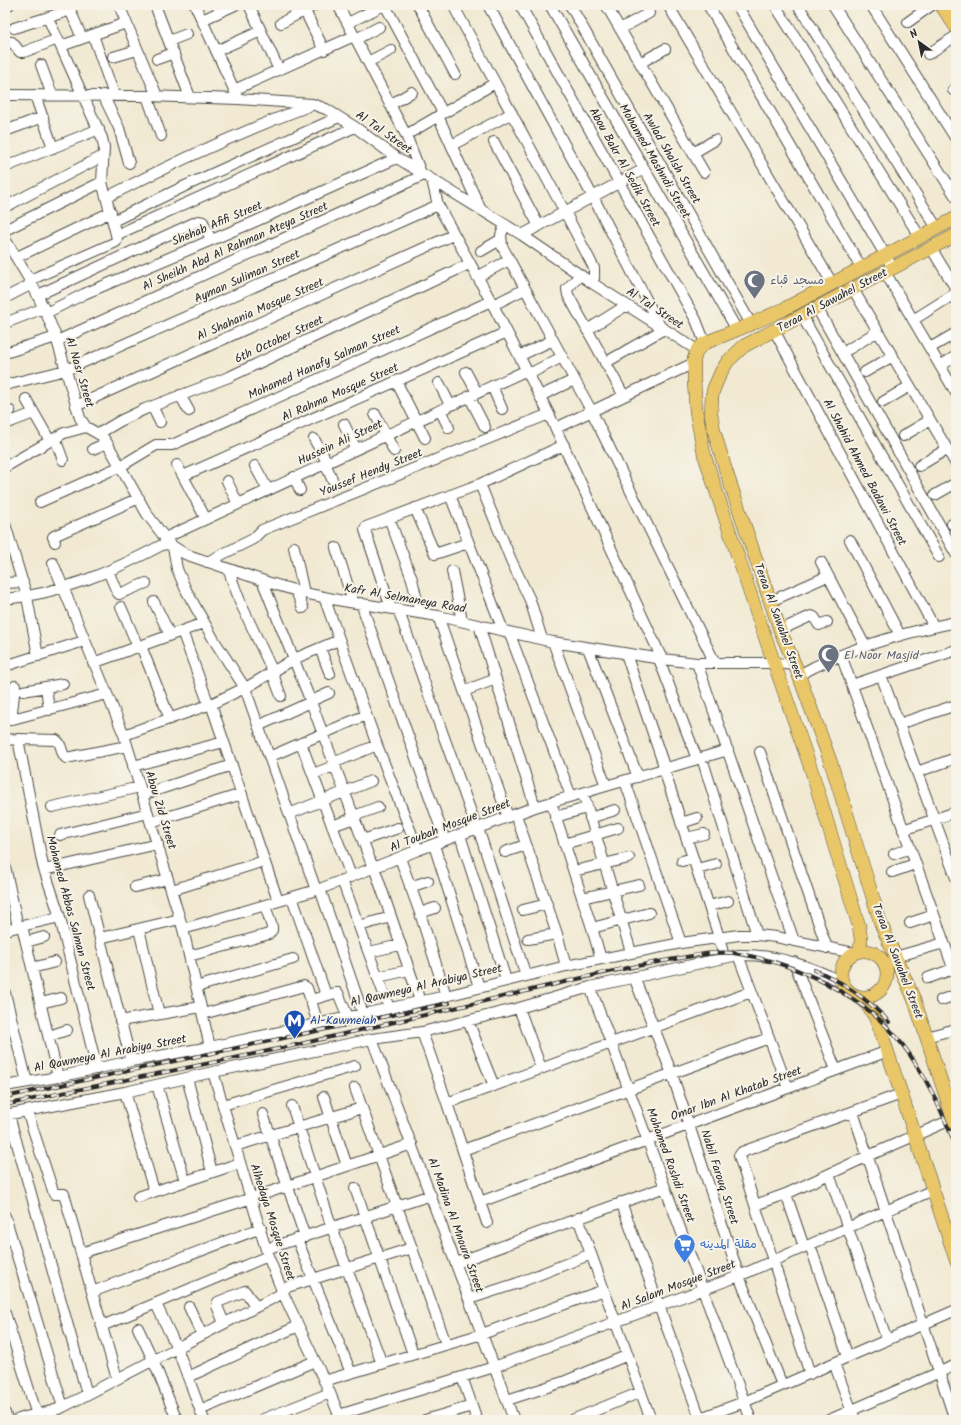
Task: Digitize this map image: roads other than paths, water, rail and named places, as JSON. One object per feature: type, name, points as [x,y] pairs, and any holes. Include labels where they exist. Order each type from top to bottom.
[{"type":"main road","points":[[941,6],[956,27]]},
{"type":"main road","name":"Teraa Al Sawahel Street","points":[[857,952],[861,939],[859,926],[811,769],[704,454],[696,410],[694,359],[701,346],[751,324],[920,238],[956,218]]},
{"type":"main road","name":"Teraa Al Sawahel Street","points":[[955,1123],[914,999],[893,965],[831,763],[797,670],[780,630],[726,471],[712,423],[711,405],[714,388],[721,372],[732,356],[744,346],[956,235]]},
{"type":"main road","points":[[711,477],[726,471]]},
{"type":"main road","points":[[811,769],[831,763]]},
{"type":"main road","points":[[857,952],[870,952],[875,954],[883,961],[893,965],[881,990],[872,996],[862,997],[852,994],[842,982],[841,973],[844,963],[850,956],[857,952]]},
{"type":"main road","points":[[862,997],[875,1017],[888,1051],[956,1260]]},
{"type":"street","points":[[119,5],[137,50],[152,96],[161,136]]},
{"type":"street","points":[[155,5],[190,97]]},
{"type":"street","points":[[195,5],[236,95],[279,70],[379,27]]},
{"type":"street","points":[[202,20],[235,5]]},
{"type":"street","points":[[281,23],[303,8],[315,5]]},
{"type":"street","points":[[338,5],[406,135],[438,205],[469,264],[492,303],[550,414],[661,659],[699,758],[757,935]]},
{"type":"street","points":[[348,23],[372,8],[384,5],[441,115],[452,145],[481,210]]},
{"type":"street","points":[[418,5],[455,74]]},
{"type":"street","points":[[453,5],[594,268],[594,278],[592,283]]},
{"type":"street","points":[[488,5],[593,197],[662,328],[605,363]]},
{"type":"street","name":"Abou Bakr Al Sedik Street","points":[[520,5],[696,320],[701,346]]},
{"type":"street","name":"Mohamed Mashndi Street","points":[[550,5],[737,330]]},
{"type":"street","name":"Awlad Shalsh Street","points":[[570,5],[751,324]]},
{"type":"street","points":[[606,5],[704,172]]},
{"type":"street","points":[[668,5],[832,283]]},
{"type":"street","points":[[737,5],[884,255],[889,270],[913,320],[956,393]]},
{"type":"street","points":[[775,5],[920,238]]},
{"type":"street","points":[[798,5],[937,228]]},
{"type":"street","points":[[833,5],[956,197]]},
{"type":"street","points":[[871,5],[956,139]]},
{"type":"street","points":[[14,28],[48,18],[69,6],[82,38]]},
{"type":"street","points":[[252,6],[261,31],[279,70]]},
{"type":"street","points":[[908,22],[941,6]]},
{"type":"street","points":[[303,8],[324,50]]},
{"type":"street","points":[[710,8],[861,267]]},
{"type":"street","points":[[620,29],[649,13]]},
{"type":"street","points":[[48,18],[99,129],[104,147],[102,182],[117,238]]},
{"type":"street","points":[[5,42],[12,42],[20,52],[24,52],[93,35],[126,23]]},
{"type":"street","points":[[216,51],[261,31]]},
{"type":"street","points":[[169,41],[187,34]]},
{"type":"street","points":[[93,35],[114,95]]},
{"type":"street","points":[[928,54],[956,36]]},
{"type":"street","points":[[640,63],[665,49]]},
{"type":"street","points":[[113,57],[137,50]]},
{"type":"street","points":[[368,62],[391,50]]},
{"type":"street","points":[[157,59],[174,53]]},
{"type":"street","points":[[42,65],[52,95]]},
{"type":"street","points":[[406,135],[495,83]]},
{"type":"street","points":[[390,105],[412,92]]},
{"type":"street","name":"Al Tal Street","points":[[5,95],[190,97],[236,95],[312,104],[326,109],[355,127],[397,158],[505,225],[662,328],[701,346]]},
{"type":"street","points":[[35,95],[53,148]]},
{"type":"street","points":[[103,95],[119,128],[128,163]]},
{"type":"street","points":[[107,197],[201,150],[312,104]]},
{"type":"street","points":[[452,145],[512,113]]},
{"type":"street","points":[[12,254],[112,216],[185,186],[339,116]]},
{"type":"street","points":[[5,131],[43,117]]},
{"type":"street","points":[[5,298],[31,282],[117,238],[355,127]]},
{"type":"street","points":[[5,167],[99,129]]},
{"type":"street","points":[[693,153],[716,140]]},
{"type":"street","points":[[494,142],[539,226]]},
{"type":"street","points":[[5,207],[104,156]]},
{"type":"street","name":"Shehab Afifi Street","points":[[5,323],[45,311],[397,158]]},
{"type":"street","points":[[522,236],[644,169]]},
{"type":"street","name":"Al Sheikh Abd Al Rahman Ateya Street","points":[[5,353],[57,339],[426,176]]},
{"type":"street","points":[[5,230],[102,182]]},
{"type":"street","name":"Ayman Suliman Street","points":[[5,385],[66,370],[438,205]]},
{"type":"street","points":[[38,296],[198,221],[203,222],[211,240]]},
{"type":"street","points":[[505,225],[500,240],[502,246],[592,412],[715,663]]},
{"type":"street","name":"Al Shahania Mosque Street","points":[[76,406],[454,235]]},
{"type":"street","name":"Al Nasr Street","points":[[5,239],[12,254],[31,282],[57,339],[78,412],[86,426],[98,434],[107,443],[153,522],[169,543]]},
{"type":"street","points":[[481,251],[500,240]]},
{"type":"street","points":[[931,248],[956,289]]},
{"type":"street","points":[[477,277],[510,260]]},
{"type":"street","name":"6th October Street","points":[[98,434],[120,421],[152,406],[243,370],[469,264]]},
{"type":"street","points":[[580,275],[570,286],[567,292],[624,396]]},
{"type":"street","name":"Mohamed Hanafy Salman Street","points":[[40,502],[121,466],[156,445],[168,446],[176,444],[525,289]]},
{"type":"street","points":[[853,289],[956,464]]},
{"type":"street","points":[[913,320],[956,293]]},
{"type":"street","points":[[587,330],[627,305]]},
{"type":"street","points":[[817,308],[956,554]]},
{"type":"street","points":[[802,316],[939,557]]},
{"type":"street","name":"Al Shahid Ahmed Badawi Street","points":[[774,330],[934,627]]},
{"type":"street","points":[[849,349],[878,331]]},
{"type":"street","name":"Al Rahma Mosque Street","points":[[183,476],[507,332]]},
{"type":"street","points":[[930,348],[956,333]]},
{"type":"street","points":[[519,356],[553,340]]},
{"type":"street","points":[[865,372],[893,356]]},
{"type":"street","points":[[940,366],[956,356]]},
{"type":"street","name":"Hussein Ali Street","points":[[169,543],[206,518],[473,394],[562,357]]},
{"type":"street","points":[[556,428],[694,363]]},
{"type":"street","points":[[466,372],[485,427]]},
{"type":"street","points":[[540,396],[574,380]]},
{"type":"street","points":[[396,381],[425,438]]},
{"type":"street","points":[[438,383],[449,428]]},
{"type":"street","points":[[492,386],[502,409]]},
{"type":"street","points":[[883,402],[910,386]]},
{"type":"street","points":[[180,395],[189,411]]},
{"type":"street","points":[[26,399],[34,413],[53,439],[63,460]]},
{"type":"street","points":[[152,406],[160,422]]},
{"type":"street","points":[[5,424],[34,413]]},
{"type":"street","points":[[375,414],[394,451]]},
{"type":"street","name":"Youssef Hendy Street","points":[[208,562],[253,539],[262,530],[550,414]]},
{"type":"street","points":[[903,436],[930,420]]},
{"type":"street","points":[[344,424],[356,449]]},
{"type":"street","points":[[5,467],[64,433],[86,426]]},
{"type":"street","points":[[314,439],[332,478]]},
{"type":"street","points":[[93,449],[107,443]]},
{"type":"street","points":[[526,976],[478,829],[365,530],[367,526],[480,484],[564,445]]},
{"type":"street","points":[[918,466],[947,449]]},
{"type":"street","points":[[177,465],[206,518]]},
{"type":"street","points":[[256,466],[268,490]]},
{"type":"street","points":[[294,477],[300,490]]},
{"type":"street","points":[[226,481],[238,504]]},
{"type":"street","points":[[935,495],[956,483]]},
{"type":"street","points":[[480,484],[511,560],[530,600],[542,639]]},
{"type":"street","points":[[450,495],[468,543],[506,631],[571,796]]},
{"type":"street","points":[[55,542],[54,536],[139,498]]},
{"type":"street","points":[[415,508],[435,554],[468,543]]},
{"type":"street","points":[[389,518],[412,579],[420,613]]},
{"type":"street","points":[[5,524],[10,554],[24,582],[28,597],[38,656]]},
{"type":"street","points":[[850,540],[900,635]]},
{"type":"street","points":[[5,599],[28,597],[62,587],[108,571],[169,543],[181,580],[204,623],[245,688],[289,814],[363,1014]]},
{"type":"street","name":"Kafr Al Selmaneya Road","points":[[169,543],[185,554],[300,592],[324,597],[438,616],[553,642],[626,654],[697,663],[774,663],[797,670]]},
{"type":"street","points":[[294,547],[302,608]]},
{"type":"street","points":[[336,548],[445,840]]},
{"type":"street","points":[[821,562],[865,646]]},
{"type":"street","name":"Abou Zid Street","points":[[53,563],[124,735],[172,890],[210,1047]]},
{"type":"street","points":[[228,568],[241,604],[272,672],[281,696]]},
{"type":"street","points":[[108,571],[119,594],[146,583]]},
{"type":"street","points":[[452,571],[462,621]]},
{"type":"street","points":[[771,601],[828,576]]},
{"type":"street","points":[[262,580],[311,701],[344,792],[374,868],[420,1001]]},
{"type":"street","points":[[5,583],[24,582]]},
{"type":"street","points":[[324,597],[377,745],[418,850]]},
{"type":"street","points":[[154,602],[170,635]]},
{"type":"street","points":[[121,607],[170,719]]},
{"type":"street","points":[[438,616],[464,691],[512,816],[526,845],[557,934],[566,966]]},
{"type":"street","points":[[780,630],[813,616],[819,625],[827,622]]},
{"type":"street","points":[[797,670],[815,666],[865,646],[900,635],[956,622]]},
{"type":"street","points":[[93,663],[204,623]]},
{"type":"street","points":[[479,625],[535,807]]},
{"type":"street","points":[[182,631],[224,742],[278,901]]},
{"type":"street","points":[[124,735],[210,704],[245,688],[294,659],[339,640]]},
{"type":"street","points":[[5,666],[84,641]]},
{"type":"street","points":[[553,642],[606,786]]},
{"type":"street","points":[[320,648],[330,674]]},
{"type":"street","points":[[588,648],[638,777]]},
{"type":"street","points":[[852,686],[956,650]]},
{"type":"street","points":[[626,654],[709,906],[724,957]]},
{"type":"street","points":[[841,656],[955,973],[928,978]]},
{"type":"street","points":[[697,663],[794,941]]},
{"type":"street","points":[[881,675],[934,819],[954,866],[956,878]]},
{"type":"street","points":[[464,691],[496,680]]},
{"type":"street","points":[[8,720],[19,689],[63,684]]},
{"type":"street","points":[[46,687],[49,710]]},
{"type":"street","points":[[258,726],[329,693]]},
{"type":"street","points":[[8,720],[107,694]]},
{"type":"street","points":[[899,724],[956,705]]},
{"type":"street","points":[[269,757],[366,715]]},
{"type":"street","points":[[5,740],[18,739],[58,741],[63,756],[68,759],[127,746]]},
{"type":"street","name":"Mohamed Abbas Salman Street","points":[[18,739],[44,870],[60,917],[97,1069]]},
{"type":"street","points":[[134,766],[224,742]]},
{"type":"street","points":[[301,743],[332,826],[359,926],[390,1008]]},
{"type":"street","points":[[313,774],[377,745]]},
{"type":"street","name":"Al Toubah Mosque Street","points":[[100,938],[139,929],[181,924],[292,897],[318,889],[535,807],[728,750]]},
{"type":"street","points":[[760,752],[826,948]]},
{"type":"street","points":[[917,772],[956,758]]},
{"type":"street","points":[[52,807],[141,791],[232,765]]},
{"type":"street","points":[[289,814],[371,780]]},
{"type":"street","points":[[625,781],[681,943]]},
{"type":"street","points":[[582,793],[631,952]]},
{"type":"street","points":[[60,835],[149,817],[242,794]]},
{"type":"street","points":[[551,802],[601,959]]},
{"type":"street","points":[[332,826],[378,807]]},
{"type":"street","points":[[556,817],[587,808]]},
{"type":"street","points":[[590,818],[615,810]]},
{"type":"street","points":[[903,830],[956,812]]},
{"type":"street","points":[[681,823],[697,818]]},
{"type":"street","points":[[363,840],[398,828]]},
{"type":"street","points":[[564,844],[618,828]]},
{"type":"street","points":[[686,838],[704,834]]},
{"type":"street","points":[[460,835],[506,980]]},
{"type":"street","points":[[44,870],[158,844]]},
{"type":"street","points":[[434,845],[479,987]]},
{"type":"street","points":[[505,852],[526,845]]},
{"type":"street","points":[[894,854],[910,848]]},
{"type":"street","points":[[400,858],[420,913],[446,996]]},
{"type":"street","points":[[574,871],[629,858]]},
{"type":"street","points":[[682,861],[693,858]]},
{"type":"street","points":[[172,890],[264,861]]},
{"type":"street","points":[[697,869],[716,864]]},
{"type":"street","points":[[892,872],[915,864]]},
{"type":"street","points":[[5,866],[9,906],[20,926],[26,942],[58,1077]]},
{"type":"street","points":[[136,887],[168,879]]},
{"type":"street","points":[[410,887],[428,881]]},
{"type":"street","points":[[582,898],[639,885]]},
{"type":"street","points":[[89,895],[131,1061]]},
{"type":"street","points":[[292,897],[326,995]]},
{"type":"street","points":[[709,906],[728,901]]},
{"type":"street","points":[[189,956],[269,934],[272,927],[265,904]]},
{"type":"street","points":[[523,910],[547,904]]},
{"type":"street","points":[[420,913],[435,908]]},
{"type":"street","points":[[592,928],[649,914]]},
{"type":"street","points":[[910,923],[934,915]]},
{"type":"street","points":[[5,930],[60,917]]},
{"type":"street","points":[[359,926],[391,917]]},
{"type":"street","points":[[139,929],[159,1014]]},
{"type":"street","points":[[528,939],[557,934]]},
{"type":"street","name":"Al Qawmeya Al Arabiya Street","points":[[5,1086],[210,1047],[446,996],[566,966],[631,952],[719,937],[757,935],[776,937],[826,948],[857,952]]},
{"type":"street","points":[[26,942],[44,937]]},
{"type":"street","points":[[893,965],[944,942]]},
{"type":"street","points":[[369,952],[400,945]]},
{"type":"street","points":[[87,1394],[7,1115],[125,1092],[372,1039],[422,1032],[519,1008],[590,987],[724,957],[755,954],[775,957],[794,962],[842,982]]},
{"type":"street","points":[[738,955],[788,1088]]},
{"type":"street","points":[[196,987],[293,959]]},
{"type":"street","points":[[32,968],[55,962]]},
{"type":"street","points":[[794,962],[836,1070]]},
{"type":"street","points":[[378,977],[409,970]]},
{"type":"street","name":"Nabil Farouq Street","points":[[634,977],[672,1074],[739,1276],[782,1386]]},
{"type":"street","points":[[120,1021],[159,1014],[202,1011],[302,986],[306,987],[318,1024]]},
{"type":"street","name":"Mohamed Roshdi Street","points":[[590,987],[665,1186],[750,1420]]},
{"type":"street","points":[[447,1102],[751,992]]},
{"type":"street","points":[[5,993],[27,1082]]},
{"type":"street","points":[[311,1000],[335,993],[339,994],[348,1017]]},
{"type":"street","points":[[941,1000],[956,995]]},
{"type":"street","points":[[41,1003],[61,998]]},
{"type":"street","points":[[519,1008],[541,1068]]},
{"type":"street","points":[[468,1021],[494,1086]]},
{"type":"street","points":[[926,1037],[956,1028]]},
{"type":"street","points":[[49,1036],[67,1030]]},
{"type":"street","points":[[422,1032],[487,1223]]},
{"type":"street","points":[[463,1150],[769,1038]]},
{"type":"street","name":"Al Madina Al Mnoura Street","points":[[372,1039],[514,1420]]},
{"type":"street","name":"Omar Ibn Al Khatab Street","points":[[480,1202],[888,1051]]},
{"type":"street","points":[[223,1105],[355,1066]]},
{"type":"street","name":"Alhedaya Mosque Street","points":[[213,1072],[261,1228],[267,1253],[282,1291],[340,1417]]},
{"type":"street","points":[[187,1078],[212,1172]]},
{"type":"street","points":[[157,1085],[185,1181]]},
{"type":"street","points":[[355,1088],[446,1344]]},
{"type":"street","points":[[125,1092],[154,1191]]},
{"type":"street","points":[[810,1374],[739,1155],[901,1094]]},
{"type":"street","points":[[324,1097],[347,1166]]},
{"type":"street","points":[[292,1106],[332,1228],[382,1364]]},
{"type":"street","points":[[235,1146],[362,1108]]},
{"type":"street","points":[[27,1111],[54,1194],[64,1194],[117,1379]]},
{"type":"street","points":[[853,1112],[955,1420]]},
{"type":"street","points":[[263,1114],[288,1186],[313,1279],[351,1373]]},
{"type":"street","points":[[755,1205],[786,1194],[915,1135],[955,1123]]},
{"type":"street","points":[[81,1253],[252,1198],[412,1144]]},
{"type":"street","points":[[138,1197],[240,1163]]},
{"type":"street","points":[[829,1174],[887,1340]]},
{"type":"street","points":[[456,1263],[665,1186]]},
{"type":"street","points":[[356,1188],[413,1354]]},
{"type":"street","name":"Al Salam Mosque Street","points":[[340,1417],[494,1367],[703,1290],[774,1261],[933,1190]]},
{"type":"street","points":[[786,1194],[848,1357]]},
{"type":"street","points":[[102,1326],[156,1304],[301,1238],[431,1195]]},
{"type":"street","points":[[622,1202],[698,1419],[782,1386],[956,1310]]},
{"type":"street","points":[[5,1216],[63,1407]]},
{"type":"street","points":[[578,1218],[651,1420]]},
{"type":"street","points":[[92,1292],[261,1228]]},
{"type":"street","points":[[17,1420],[63,1407],[256,1307],[282,1291],[313,1279],[412,1248]]},
{"type":"street","points":[[469,1298],[518,1283],[591,1254]]},
{"type":"street","points":[[224,1323],[217,1306],[218,1302],[246,1290],[256,1307]]},
{"type":"street","points":[[324,1381],[482,1334],[604,1290]]},
{"type":"street","points":[[156,1304],[177,1348],[204,1420]]},
{"type":"street","points":[[189,1307],[202,1335]]},
{"type":"street","points":[[5,1313],[37,1415]]},
{"type":"street","points":[[188,1377],[298,1326]]},
{"type":"street","points":[[138,1328],[153,1360],[177,1420]]},
{"type":"street","points":[[507,1400],[563,1382],[628,1355]]},
{"type":"street","points":[[200,1410],[315,1361]]},
{"type":"street","points":[[834,1363],[853,1415]]},
{"type":"street","points":[[828,1420],[853,1415],[956,1365]]},
{"type":"street","points":[[462,1377],[477,1420]]},
{"type":"street","points":[[572,1420],[641,1392]]},
{"type":"street","points":[[261,1420],[330,1393]]},
{"type":"street","points":[[425,1420],[472,1406]]},
{"type":"street","points":[[5,1413],[7,1420]]},
{"type":"railway","points":[[5,1105],[296,1045],[652,963],[711,953],[733,953],[756,957],[803,972],[848,996],[887,1026],[919,1068],[939,1107],[956,1147]]},
{"type":"railway","points":[[814,970],[845,985],[873,1006],[889,1022]]},
{"type":"railway","points":[[5,1097],[449,1003]]},
{"type":"place","name":"مسجد قباء","points":[[754,300]]},
{"type":"place","name":"El Noor Masjid","points":[[828,674]]},
{"type":"place","name":"Al-Kawmeiah","points":[[295,1040]]},
{"type":"place","name":"مقلة المدينه","points":[[685,1264]]}]
